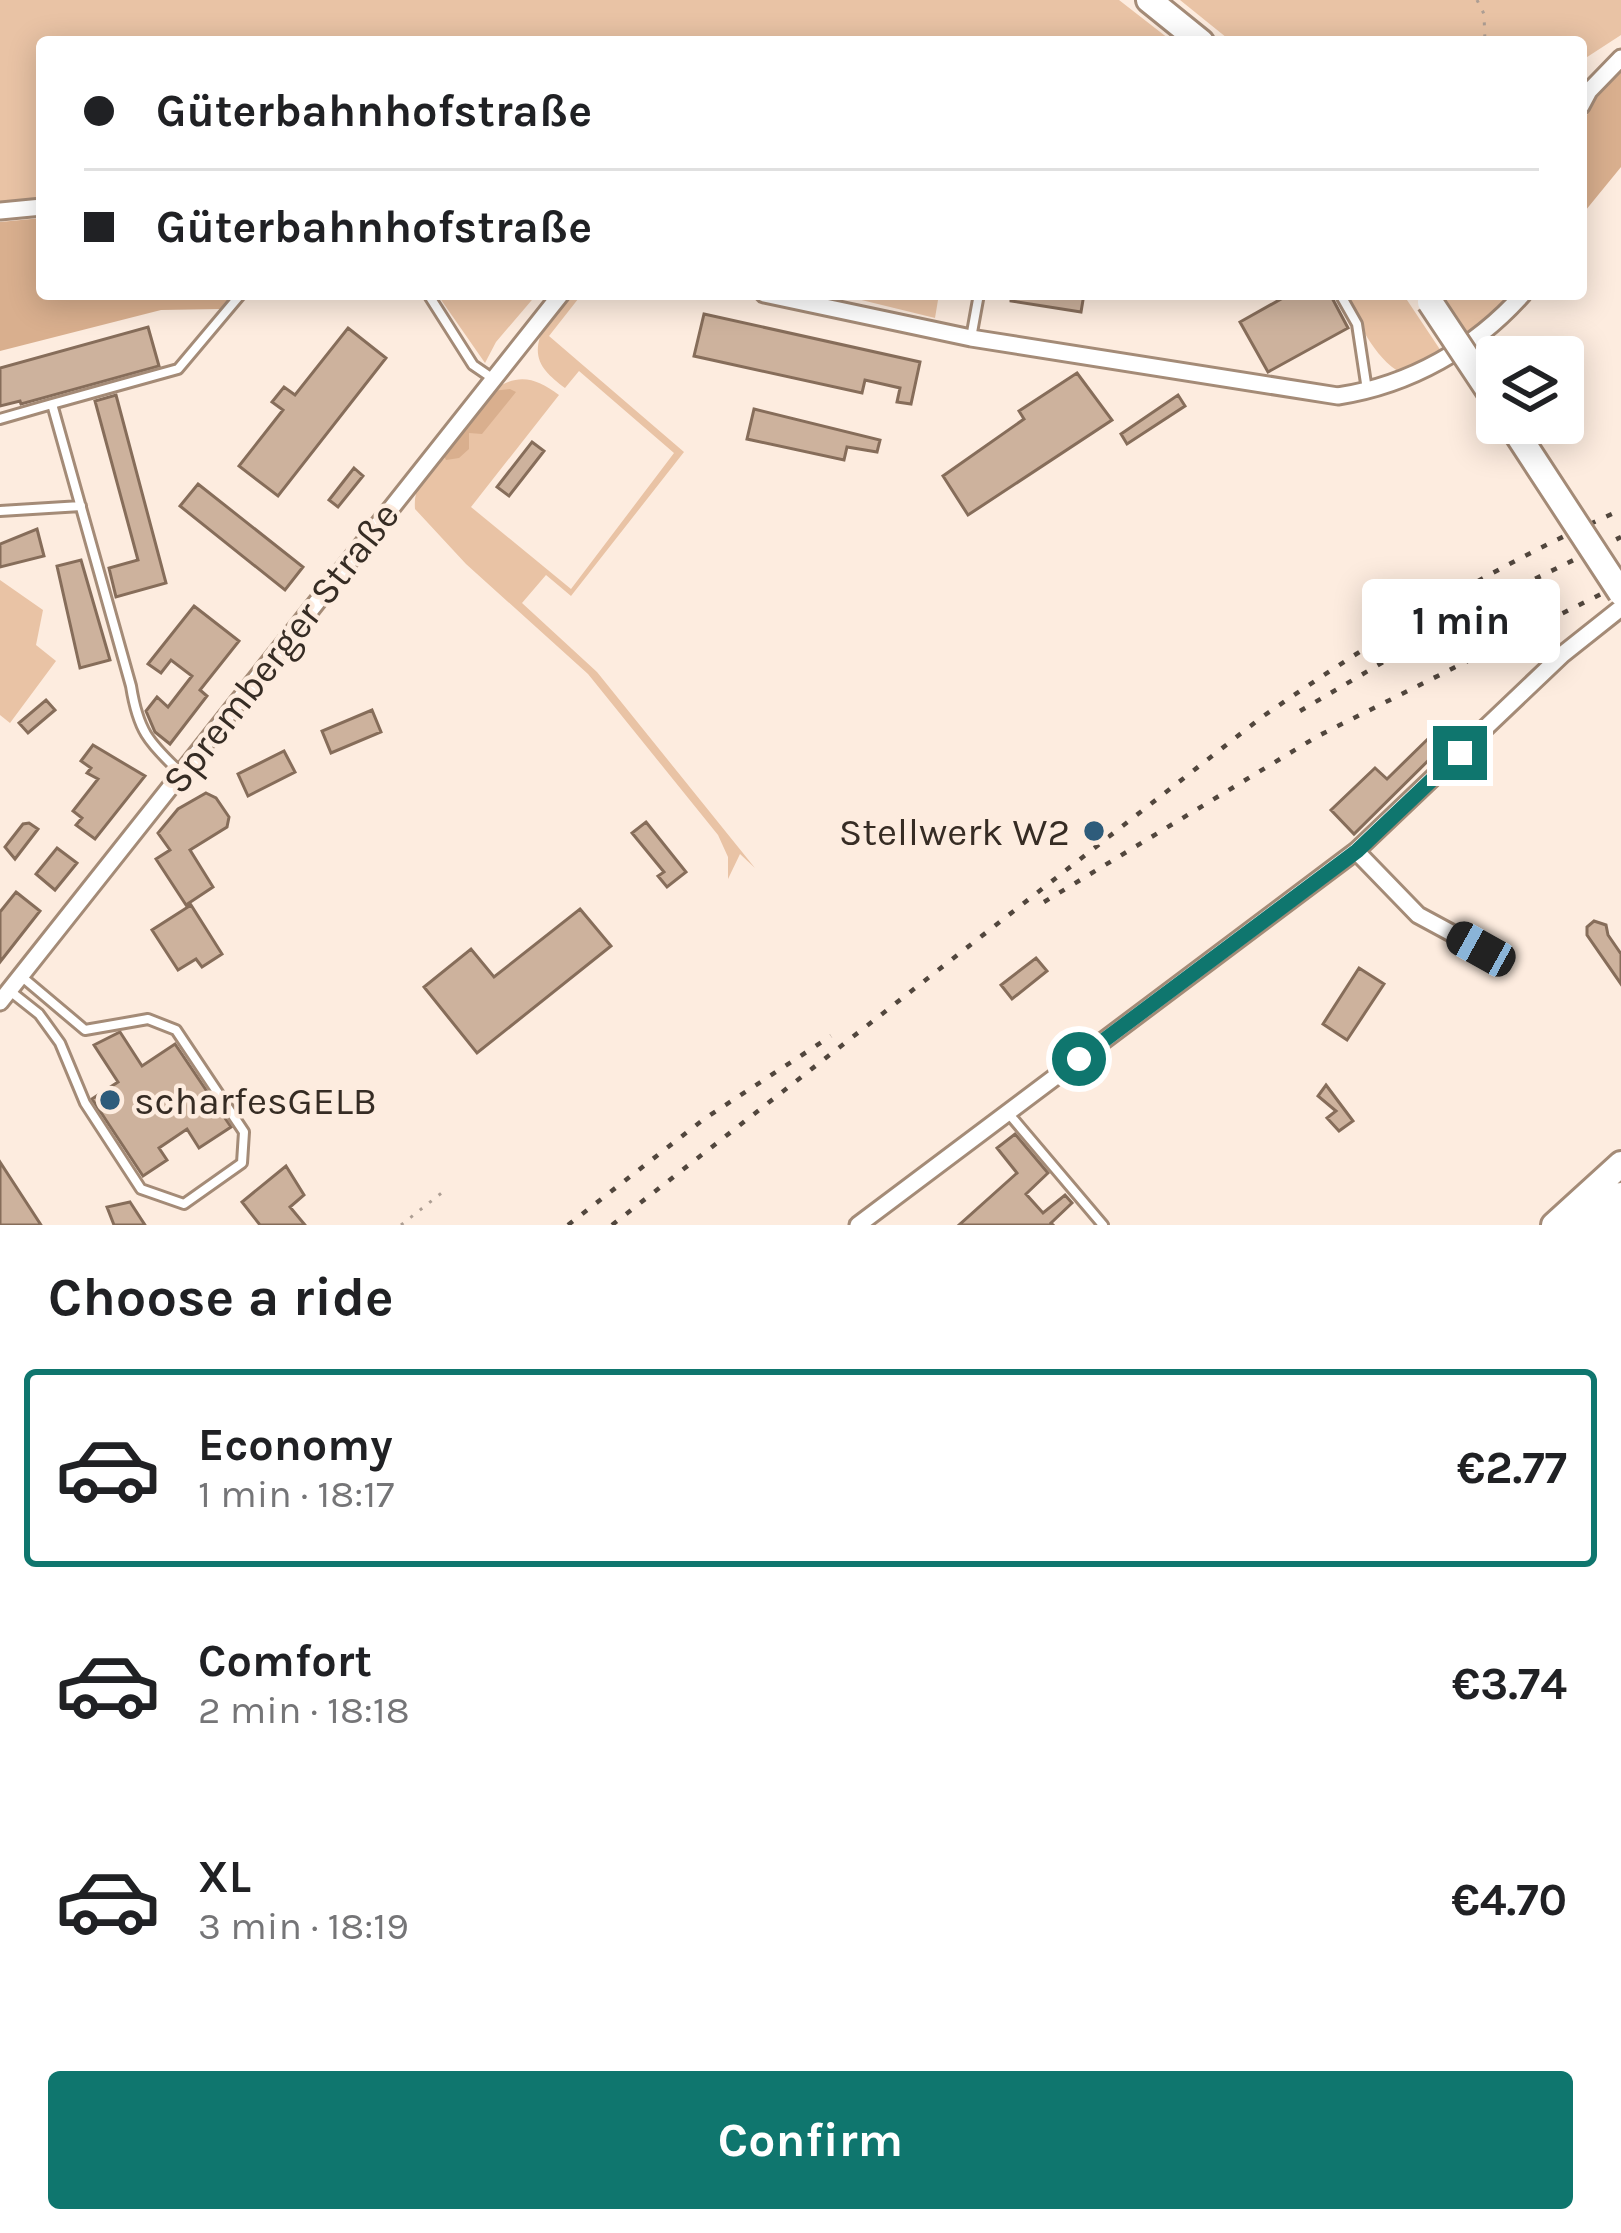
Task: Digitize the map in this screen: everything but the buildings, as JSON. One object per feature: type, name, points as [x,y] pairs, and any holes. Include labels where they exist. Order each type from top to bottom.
[{"type":"highway","points":[[1149,0],[1194,36]]},
{"type":"highway","points":[[1428,300],[1476,372]]},
{"type":"highway","points":[[1524,444],[1621,592]]},
{"type":"highway","points":[[1554,1225],[1621,1164]]},
{"type":"highway","points":[[1577,1225],[1621,1195]]},
{"type":"highway","points":[[1609,1225],[1621,1219]]},
{"type":"street","points":[[1587,99],[1621,58]]},
{"type":"street","points":[[0,211],[36,208]]},
{"type":"street","name":"Spremberger Straße","points":[[5,996],[556,300]]},
{"type":"street","points":[[792,300],[970,338],[1338,395],[1367,392],[1414,375],[1494,325],[1517,300]]},
{"type":"street","points":[[858,1225],[1357,851],[1562,654],[1621,608]]},
{"type":"street","points":[[1357,851],[1418,915],[1481,949]]},
{"type":"lane","points":[[0,419],[178,369],[236,300]]},
{"type":"lane","points":[[432,300],[473,365],[492,378]]},
{"type":"lane","points":[[970,338],[978,300]]},
{"type":"lane","points":[[1343,300],[1357,324],[1367,392]]},
{"type":"lane","points":[[52,404],[136,716],[149,742],[182,773]]},
{"type":"lane","points":[[0,511],[81,506]]},
{"type":"lane","points":[[5,996],[39,1014],[60,1043],[85,1103],[141,1189],[184,1204],[242,1163],[244,1132],[176,1030],[148,1019],[85,1030],[21,976]]},
{"type":"lane","points":[[1008,1112],[1102,1225]]},
{"type":"path","points":[[1477,0],[1484,14],[1485,36]]},
{"type":"path","points":[[401,1225],[444,1191]]},
{"type":"shaded area","points":[[0,0],[1119,0],[1165,36],[36,36],[36,200],[0,202]]},
{"type":"shaded area","points":[[1180,0],[1621,0],[1621,35],[1587,57],[1587,36],[1225,36]]},
{"type":"shaded area","points":[[1621,69],[1621,167],[1587,209],[1587,115]]},
{"type":"shaded area","points":[[36,219],[36,300],[228,300],[221,309],[161,310],[0,351],[0,222]]},
{"type":"shaded area","points":[[441,300],[532,300],[496,342],[485,363]]},
{"type":"shaded area","points":[[568,300],[577,300],[549,336],[684,452],[571,596],[546,575],[522,603],[597,672],[755,868],[740,854],[728,879],[728,857],[718,835],[588,674],[466,564],[415,509],[424,477],[467,440],[469,433],[475,433],[501,391],[492,391],[519,379],[542,385],[559,395],[471,507],[571,589],[674,453],[579,371],[565,388],[552,378],[538,354],[540,337]]},
{"type":"shaded area","points":[[862,300],[938,300],[935,318]]},
{"type":"shaded area","points":[[1347,300],[1407,300],[1441,351],[1401,373],[1361,327]]},
{"type":"shaded area","points":[[1442,300],[1504,300],[1466,335]]},
{"type":"shaded area","points":[[492,391],[516,392],[482,434],[469,433],[469,449],[459,458],[446,460],[443,454]]},
{"type":"shaded area","points":[[0,580],[43,610],[36,645],[56,661],[10,723],[0,715]]},
{"type":"railway","points":[[612,1225],[1262,717],[1436,605],[1621,510]]},
{"type":"railway","points":[[1300,711],[1475,608],[1621,537]]},
{"type":"railway","points":[[1044,902],[1318,736],[1621,584]]},
{"type":"railway","points":[[568,1225],[704,1119],[831,1036]]},
{"type":"place","name":"Stellwerk W2","points":[[1094,831]]},
{"type":"place","name":"scharfesGELB","points":[[110,1100]]},
{"type":"route","points":[[1079,1059],[1357,851],[1460,753]]}]
